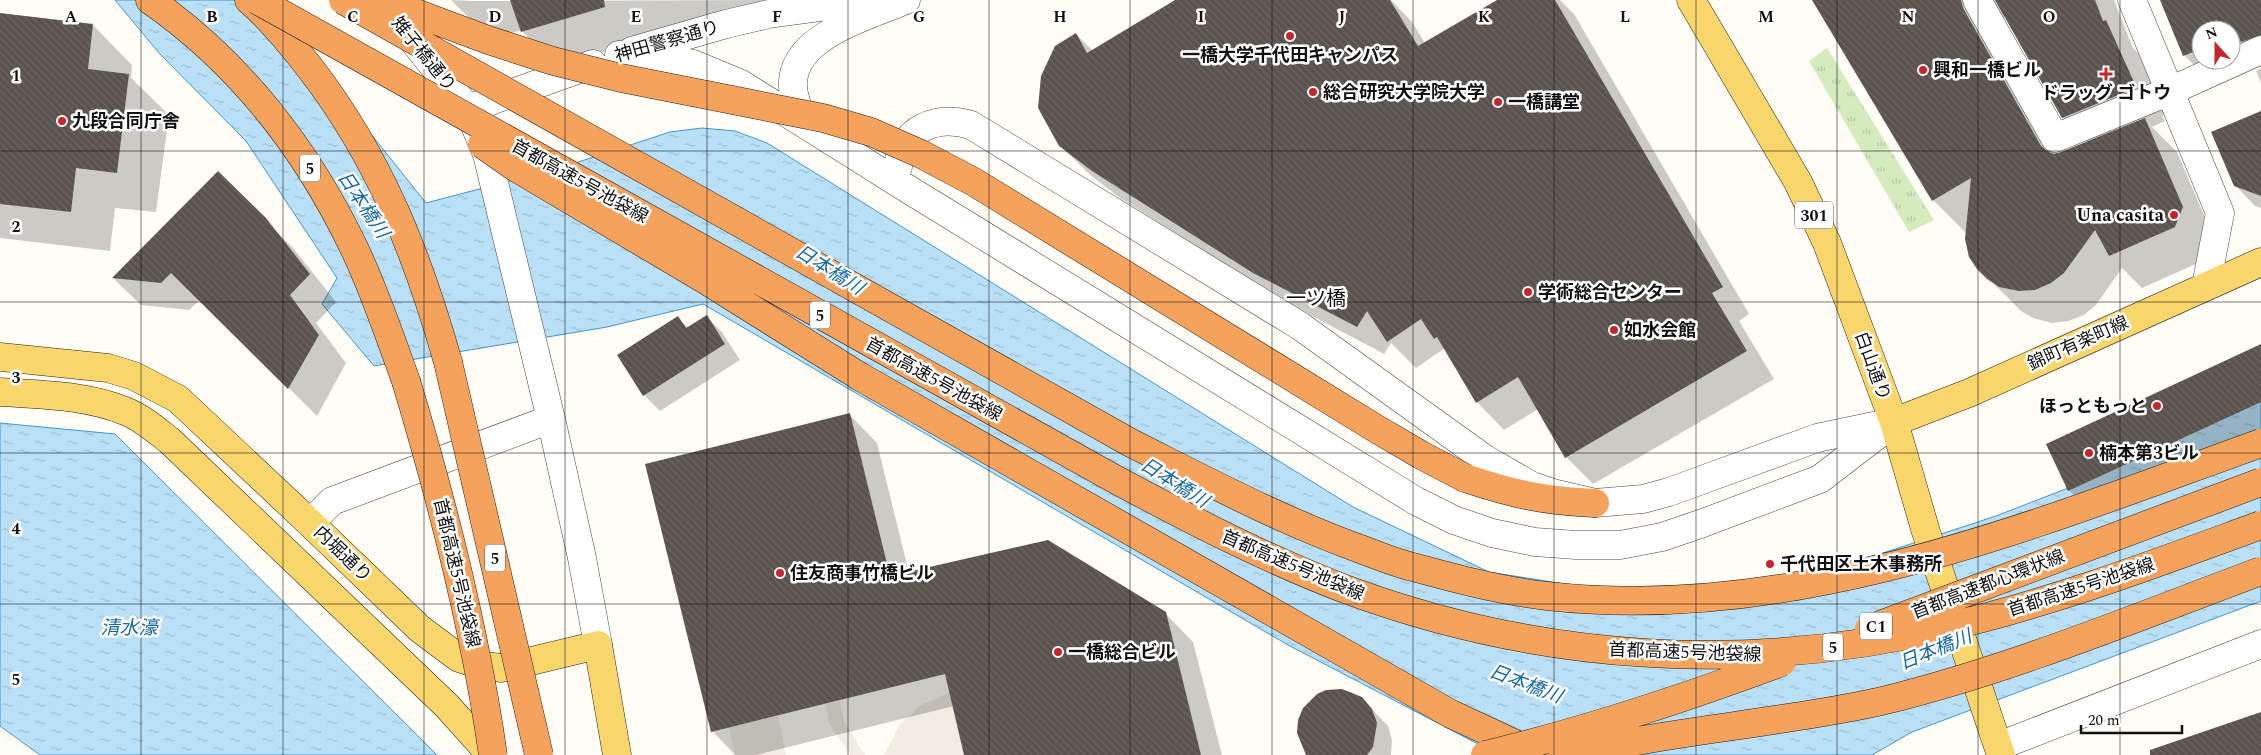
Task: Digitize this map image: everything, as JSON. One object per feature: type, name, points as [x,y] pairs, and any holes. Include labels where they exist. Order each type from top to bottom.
[{"type":"highway","name":"首都高速5号池袋線","points":[[150,0],[207,46],[238,75],[265,105],[313,173],[336,211],[356,251],[380,308],[406,381],[449,530],[484,694],[492,755]]},
{"type":"highway","name":"5","points":[[249,0],[294,47],[330,94],[360,139],[409,241],[430,299],[448,362],[539,755]]},
{"type":"highway","name":"首都高速5号池袋線","points":[[257,0],[1111,478],[1202,526],[1298,570],[1345,588],[1443,620],[1549,643],[1652,654],[1715,656],[1775,654],[1835,647],[1948,627],[2006,612],[2100,583],[2261,525]]},
{"type":"highway","name":"5","points":[[343,0],[1174,465],[1269,511],[1338,541],[1410,566],[1487,586],[1546,596],[1660,601],[1722,596],[1808,584],[1891,566],[1970,545],[2261,443]]},
{"type":"highway","points":[[380,0],[488,40],[554,61],[621,78],[823,118],[871,132],[921,154],[974,182],[1375,428],[1465,478],[1531,498],[1562,502],[1595,503]]},
{"type":"highway","points":[[339,46],[515,167],[704,279],[859,376],[1451,714],[1539,755]]},
{"type":"highway","name":"首都高速都心環状線","points":[[1485,755],[1578,731],[1722,684],[2261,482]]},
{"type":"highway","points":[[1563,755],[1682,733],[1826,712],[1942,685],[2063,646],[2261,571]]},
{"type":"main road","name":"白山通り","points":[[1691,0],[1798,182],[1827,243],[1894,422],[1926,532],[2000,750]]},
{"type":"main road","name":"錦町有楽町線","points":[[1894,422],[1969,393],[2261,262]]},
{"type":"main road","name":"内堀通り","points":[[0,357],[108,368],[134,376],[178,399],[420,629],[459,658],[483,666],[502,668],[598,645]]},
{"type":"main road","points":[[0,392],[76,398],[126,411],[148,424],[170,441],[447,706],[492,755]]},
{"type":"main road","points":[[598,645],[617,755]]},
{"type":"street","name":"雉子橋通り","points":[[380,0],[468,109],[487,154],[551,419],[582,558],[598,645]]},
{"type":"street","name":"神田警察通り","points":[[468,109],[618,54],[726,24],[769,14],[874,0]]},
{"type":"street","points":[[807,124],[797,109],[793,95],[792,81],[795,68],[802,56],[812,44],[826,35],[906,0]]},
{"type":"street","points":[[1977,0],[2055,138],[2170,91],[2261,50]]},
{"type":"street","points":[[2132,0],[2220,213],[2206,286]]},
{"type":"street","points":[[618,54],[669,59],[717,72],[741,84],[1416,501],[1454,520],[1492,533],[1535,542],[1576,545],[1620,544],[1662,537],[1703,524],[1826,476],[1894,422]]},
{"type":"street","points":[[904,186],[899,177],[898,165],[906,141],[915,133],[940,121],[955,120],[971,124],[1300,326],[1485,459],[1532,486],[1556,494],[1595,503],[1618,502],[1669,492],[1817,438],[1894,422]]},
{"type":"street","points":[[310,523],[332,501],[551,419]]},
{"type":"street","points":[[2000,750],[2261,644]]},
{"type":"green space","points":[[1827,48],[1934,220],[1909,232],[1809,61]]},
{"type":"shaded area","points":[[950,692],[964,755],[884,755],[900,724],[920,706]]},
{"type":"shaded area","points":[[840,701],[844,721],[865,755],[850,755],[829,723],[826,704]]},
{"type":"shaded area","points":[[778,716],[786,755],[735,755],[729,727]]},
{"type":"water","name":"日本橋川","points":[[115,0],[264,0],[426,203],[563,167],[670,132],[702,128],[735,131],[767,143],[1353,507],[1489,572],[1609,591],[1764,585],[1886,552],[1996,516],[2094,478],[2261,400],[2261,601],[1912,732],[1872,755],[1499,755],[1288,645],[703,304],[607,327],[374,366],[322,304],[337,278],[246,141],[159,53]]},
{"type":"water","name":"清水濠","points":[[0,423],[115,434],[437,755],[40,755],[0,726]]},
{"type":"building","points":[[510,0],[604,0],[605,7],[521,32]]},
{"type":"building","name":"学術総合センター","points":[[1175,0],[1390,0],[1418,46],[1497,0],[1555,0],[1723,287],[1712,293],[1747,351],[1565,458],[1518,377],[1476,403],[1437,337],[1434,339],[1421,319],[1387,342],[1367,311],[1357,327],[1253,273],[1092,171],[1059,146],[1038,108],[1041,76],[1055,46],[1076,33],[1087,53]]},
{"type":"building","points":[[1812,0],[1961,0],[1963,8],[2041,146],[2047,151],[2054,154],[2061,152],[2145,118],[2183,207],[2175,227],[2109,256],[2095,230],[2064,273],[2051,283],[2035,290],[2019,291],[1999,287],[1977,269],[1969,257],[1965,239],[1971,178],[1932,201]]},
{"type":"building","points":[[1995,0],[2095,0],[2103,21],[2106,20],[2134,82],[2131,84],[2133,89],[2062,118]]},
{"type":"building","points":[[2160,0],[2261,0],[2261,35],[2241,42],[2241,20],[2191,20],[2191,53],[2183,56]]},
{"type":"building","name":"九段合同庁舎","points":[[0,13],[93,24],[88,69],[129,74],[117,173],[76,168],[71,212],[0,204]]},
{"type":"building","points":[[2261,111],[2261,196],[2234,186],[2211,132]]},
{"type":"building","points":[[218,171],[266,218],[310,274],[290,295],[319,335],[288,389],[171,273],[161,283],[112,278]]},
{"type":"building","points":[[707,315],[725,344],[643,396],[617,355],[678,316],[686,328]]},
{"type":"building","points":[[2261,344],[2261,402],[2068,491],[2046,444]]},
{"type":"building","points":[[850,413],[890,576],[1048,540],[1166,612],[1201,755],[964,755],[945,674],[711,732],[645,464]]},
{"type":"building","points":[[1342,689],[1362,697],[1372,709],[1377,723],[1373,747],[1367,755],[1306,755],[1297,733],[1298,720],[1303,708],[1317,694],[1326,690]]},
{"type":"building","points":[[2261,712],[2261,755],[2150,755],[2150,750]]},
{"type":"place","name":"一橋大学千代田キャンパス","points":[[1290,36]]},
{"type":"place","name":"興和一橋ビル","points":[[1923,70]]},
{"type":"place","name":"ドラッグ ゴトウ","points":[[2106,74]]},
{"type":"place","name":"総合研究大学院大学","points":[[1313,92]]},
{"type":"place","name":"一橋講堂","points":[[1498,102]]},
{"type":"place","name":"九段合同庁舎","points":[[62,121]]},
{"type":"place","name":"Una casita","points":[[2174,215]]},
{"type":"place","name":"学術総合センター","points":[[1528,292]]},
{"type":"place","name":"如水会館","points":[[1614,330]]},
{"type":"place","name":"ほっともっと","points":[[2157,406]]},
{"type":"place","name":"楠本第3ビル","points":[[2089,453]]},
{"type":"place","name":"千代田区土木事務所","points":[[1770,564]]},
{"type":"place","name":"住友商事竹橋ビル","points":[[780,573]]},
{"type":"place","name":"一橋総合ビル","points":[[1058,652]]},
{"type":"district","name":"一ツ橋","points":[[1316,298]]}]
